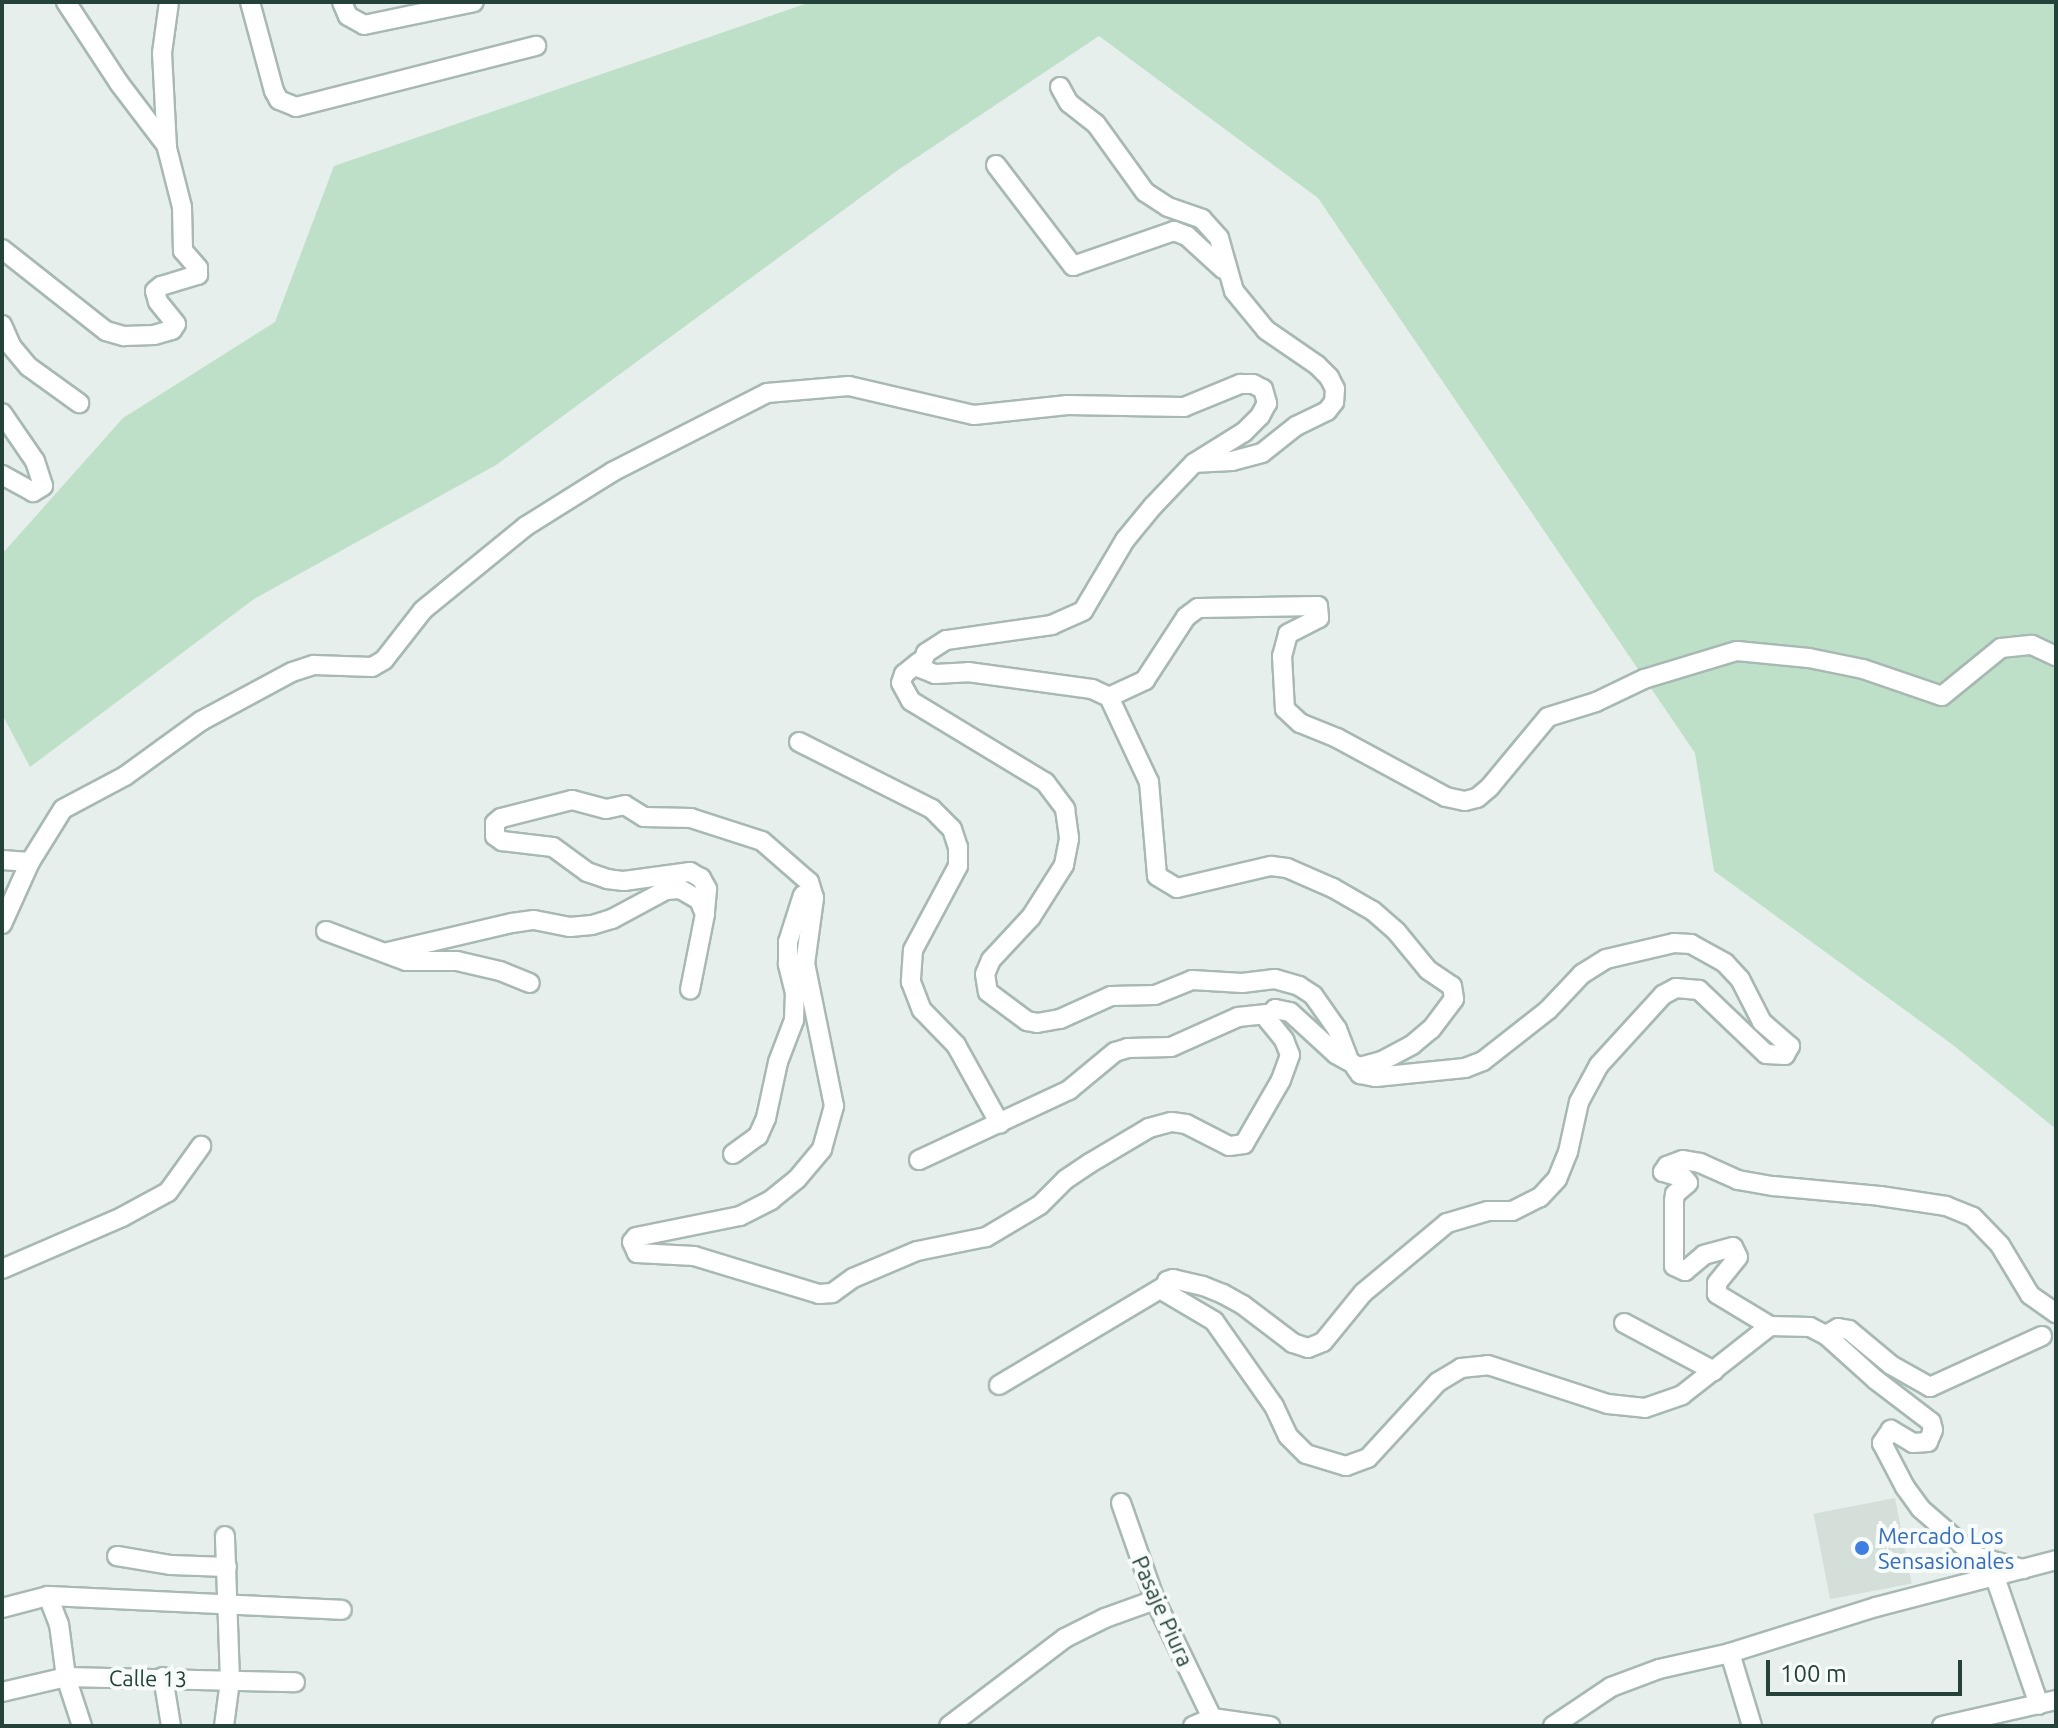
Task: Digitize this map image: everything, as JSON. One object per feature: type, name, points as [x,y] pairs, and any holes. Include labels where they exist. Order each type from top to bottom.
[{"type":"street","points":[[66,2],[119,83],[167,148]]},
{"type":"street","points":[[2,249],[106,331],[124,336],[154,335],[172,330],[176,324],[158,302],[155,291],[198,275],[198,268],[183,251],[182,207],[167,148],[162,53],[169,2]]},
{"type":"street","points":[[250,2],[274,91],[279,100],[296,107],[536,46]]},
{"type":"street","points":[[342,2],[348,16],[364,25],[474,2]]},
{"type":"street","points":[[1060,87],[1069,103],[1096,124],[1145,192],[1168,207],[1202,219],[1219,238],[1234,291],[1266,330],[1329,377],[1335,389],[1334,402],[1327,411],[1296,426],[1262,453],[1232,461],[1194,463]]},
{"type":"street","points":[[996,165],[1073,266],[1174,231],[1198,244],[1228,274]]},
{"type":"street","points":[[2,325],[12,347],[29,367],[79,403]]},
{"type":"street","points":[[2,924],[30,862],[63,809],[125,776],[201,721],[303,668],[314,665],[372,667],[384,660],[423,610],[526,526],[612,472],[767,393],[849,386],[974,415],[1067,405],[1184,407],[1240,384],[1253,384],[1263,389],[1267,396],[1265,409],[1244,432],[1194,463],[1125,540],[1083,611],[1052,625],[946,640],[926,653],[904,674],[901,683],[911,701],[1045,782],[1065,809],[1069,839],[1064,865],[1031,917],[991,960],[985,974],[988,992],[1027,1021],[1037,1023],[1060,1019],[1111,996],[1155,995],[1192,980],[1242,983],[1275,979],[1299,986],[1313,995],[1337,1029],[1352,1063],[1360,1074],[1368,1077],[1465,1068],[1483,1061],[1548,1010],[1582,974],[1606,959],[1674,943],[1691,944],[1725,963],[1740,979],[1762,1022],[1790,1046],[1785,1055],[1766,1054],[1699,990],[1676,988],[1663,995],[1599,1065],[1579,1102],[1568,1152],[1557,1179],[1540,1197],[1512,1211],[1488,1211],[1447,1223],[1363,1293],[1323,1342],[1308,1348],[1293,1343],[1243,1305],[1203,1286],[1173,1279],[999,1385]]},
{"type":"street","points":[[2,413],[35,461],[43,486],[33,492],[2,475]]},
{"type":"street","points":[[1109,697],[1145,680],[1186,617],[1198,608],[1318,606],[1319,618],[1288,634],[1282,656],[1285,709],[1300,723],[1337,738],[1446,797],[1465,801],[1477,798],[1489,788],[1548,717],[1596,702],[1644,679],[1737,651],[1809,658],[1863,669],[1942,696],[2001,648],[2032,645],[2056,656]]},
{"type":"street","points":[[919,662],[924,672],[968,672],[1092,689],[1109,697],[1149,782],[1153,867],[1165,884],[1177,888],[1242,870],[1271,866],[1287,868],[1333,888],[1373,911],[1396,931],[1433,974],[1452,986],[1454,999],[1447,1011],[1412,1045],[1373,1064],[1352,1063],[1336,1054],[1290,1012],[1278,1009],[1269,1014],[1238,1017],[1171,1047],[1128,1048],[1115,1052],[1069,1090],[919,1160]]},
{"type":"street","points":[[799,742],[932,809],[952,829],[958,847],[958,866],[913,950],[911,982],[922,1010],[956,1045],[1000,1124]]},
{"type":"street","points":[[690,990],[705,914],[707,889],[701,878],[679,871],[624,881],[607,879],[587,872],[553,847],[502,841],[494,831],[495,823],[501,818],[572,800],[606,809],[625,805],[644,817],[691,818],[762,841],[809,882],[814,898],[805,964],[834,1106],[822,1149],[812,1165],[771,1200],[740,1216],[636,1237],[632,1242],[637,1253],[694,1256],[796,1289],[832,1293],[853,1278],[917,1251],[986,1237],[1040,1205],[1065,1180],[1090,1163],[1149,1128],[1171,1122],[1186,1124],[1229,1146],[1240,1147],[1281,1080],[1290,1055],[1284,1040],[1270,1023],[1269,1014]]},
{"type":"street","points":[[2,860],[30,862]]},
{"type":"street","points":[[733,1154],[758,1136],[766,1118],[778,1062],[794,1020],[795,993],[788,964],[788,942],[809,882]]},
{"type":"street","points":[[388,952],[534,920],[570,927],[592,925],[612,919],[673,888],[694,895],[705,914]]},
{"type":"street","points":[[326,931],[406,961],[457,961],[500,971],[530,983]]},
{"type":"street","points":[[2,1269],[122,1217],[168,1192],[201,1146]]},
{"type":"street","points":[[2023,1569],[1975,1556],[1921,1509],[1905,1487],[1882,1443],[1891,1430],[1913,1443],[1928,1442],[1933,1430],[1931,1422],[1876,1380],[1826,1335],[1810,1327],[1770,1326],[1717,1294],[1717,1283],[1738,1257],[1733,1247],[1704,1255],[1685,1271],[1674,1266],[1675,1194],[1688,1183],[1684,1178],[1663,1172],[1667,1166],[1683,1160],[1700,1163],[1738,1180],[1946,1206],[1973,1217],[2000,1245],[2030,1295],[2056,1313]]},
{"type":"street","points":[[1165,1286],[1172,1297],[1197,1308],[1214,1321],[1274,1406],[1295,1445],[1306,1454],[1346,1466],[1368,1458],[1438,1382],[1452,1372],[1473,1365],[1506,1369],[1625,1408],[1661,1405],[1682,1395],[1770,1326]]},
{"type":"street","points":[[1624,1323],[1714,1371]]},
{"type":"street","points":[[1826,1335],[1838,1328],[1849,1330],[1891,1365],[1930,1387],[2042,1336]]},
{"type":"street","name":"Pasaje Piura","points":[[1121,1503],[1155,1600],[1212,1718]]},
{"type":"street","points":[[224,1726],[230,1681],[230,1606],[225,1536]]},
{"type":"street","points":[[117,1556],[171,1565],[227,1567]]},
{"type":"street","points":[[1553,1726],[1611,1687],[1659,1669],[1730,1653],[1876,1607],[2056,1560]]},
{"type":"street","points":[[1942,1726],[2047,1702],[1995,1577]]},
{"type":"street","points":[[48,1596],[59,1624],[66,1677],[82,1726]]},
{"type":"street","points":[[2,1608],[48,1596],[342,1610]]},
{"type":"street","points":[[949,1726],[1065,1638],[1105,1618],[1155,1600]]},
{"type":"street","points":[[1730,1653],[1752,1726]]},
{"type":"street","name":"Calle 13","points":[[2,1692],[66,1677],[295,1682]]},
{"type":"street","points":[[163,1677],[171,1726]]},
{"type":"street","points":[[1193,1726],[1212,1718],[1270,1726]]},
{"type":"shaded area","name":"Mercado Los Sensasionales","points":[[1895,1498],[1912,1583],[1830,1599],[1814,1514]]},
{"type":"green space","points":[[811,2],[2056,2],[2056,1129],[1953,1045],[1714,871],[1695,753],[1318,198],[1099,36],[898,170],[496,465],[254,599],[30,767],[2,714],[2,554],[123,418],[275,322],[334,166]]},
{"type":"place","name":"Mercado Los Sensasionales","points":[[1862,1548]]}]
